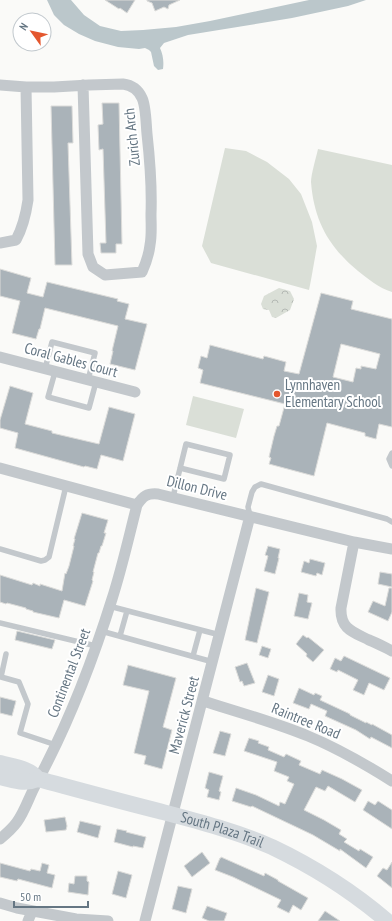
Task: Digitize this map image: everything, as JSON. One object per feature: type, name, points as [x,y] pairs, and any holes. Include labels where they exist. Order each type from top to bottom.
[{"type":"main road","name":"South Plaza Trail","points":[[0,763],[27,770],[34,774],[38,779],[206,823],[271,847],[324,874],[371,907],[387,921]]},
{"type":"main road","name":"South Plaza Trail","points":[[0,777],[24,783],[32,782],[38,779]]},
{"type":"street","name":"Zurich Arch","points":[[0,85],[54,87],[83,85],[127,84],[139,93],[143,99],[146,119],[152,196],[150,245],[148,259],[142,272],[105,275],[93,267],[88,254],[83,85]]},
{"type":"street","points":[[0,243],[16,240],[22,228],[26,214],[28,200],[26,86]]},
{"type":"street","name":"Coral Gables Court","points":[[0,357],[135,392]]},
{"type":"street","points":[[0,468],[137,505]]},
{"type":"street","name":"Dillon Drive","points":[[137,505],[146,495],[151,493],[158,494],[354,542],[392,549]]},
{"type":"street","name":"Continental Street","points":[[0,839],[10,831],[24,811],[76,700],[109,606],[124,558],[137,505]]},
{"type":"street","name":"Maverick Street","points":[[145,921],[250,516]]},
{"type":"street","points":[[354,542],[340,614],[342,621],[352,632],[392,651]]},
{"type":"street","name":"Raintree Road","points":[[203,701],[243,713],[308,736],[338,750],[392,781]]},
{"type":"street","points":[[0,903],[30,916],[108,921]]},
{"type":"lane","points":[[52,342],[95,353],[89,408],[48,398],[50,370],[52,342]]},
{"type":"lane","points":[[173,497],[180,468],[186,444],[230,455],[224,478],[180,468]]},
{"type":"lane","points":[[392,453],[389,459],[392,466]]},
{"type":"lane","points":[[250,516],[248,507],[252,492],[255,486],[261,484],[388,519],[392,522]]},
{"type":"lane","points":[[0,549],[41,561],[45,560],[48,557],[66,486]]},
{"type":"lane","points":[[109,606],[220,635]]},
{"type":"lane","points":[[120,636],[127,611]]},
{"type":"lane","points":[[0,623],[96,646]]},
{"type":"lane","points":[[193,656],[200,630]]},
{"type":"lane","points":[[101,631],[213,662]]},
{"type":"lane","points":[[6,654],[1,677],[19,682],[28,704],[20,733],[56,745]]},
{"type":"green space","points":[[225,148],[246,151],[267,162],[289,179],[301,194],[312,222],[317,246],[309,290],[211,263],[202,246]]},
{"type":"green space","points":[[318,149],[392,165],[392,292],[378,286],[358,271],[331,243],[325,232],[316,209],[311,182]]},
{"type":"green space","points":[[279,288],[290,291],[294,299],[290,310],[276,318],[272,317],[269,310],[263,309],[261,304],[264,296]]},
{"type":"green space","points":[[193,396],[244,409],[236,438],[186,425]]},
{"type":"shaded area","points":[[47,0],[71,0],[84,15],[100,26],[121,31],[176,27],[309,0],[366,0],[348,6],[292,18],[188,35],[164,43],[160,48],[163,58],[163,69],[158,70],[154,66],[151,52],[149,50],[145,48],[139,49],[118,47],[95,41],[79,34],[64,25],[54,15]]},
{"type":"building","points":[[105,0],[135,0],[127,13]]},
{"type":"building","points":[[147,0],[180,0],[169,5],[168,9],[164,7],[155,11],[152,3]]},
{"type":"building","points":[[102,103],[119,103],[122,244],[116,244],[116,253],[101,253],[100,243],[106,243],[103,149],[99,150],[98,125],[103,124]]},
{"type":"building","points":[[51,106],[72,106],[73,143],[68,143],[72,265],[55,265]]},
{"type":"building","points":[[0,269],[31,278],[27,293],[43,297],[47,282],[118,299],[117,301],[129,304],[125,319],[147,324],[135,370],[110,364],[118,326],[45,308],[36,339],[12,333],[20,301],[0,296]]},
{"type":"building","points":[[321,293],[353,301],[351,309],[392,319],[392,427],[379,424],[376,439],[365,436],[365,433],[327,423],[314,476],[269,464],[271,458],[269,457],[274,436],[277,426],[279,426],[285,404],[200,383],[203,370],[198,368],[201,356],[207,358],[210,345],[263,359],[264,356],[286,362],[284,371],[299,374]],"holes":[[[341,344],[380,354],[376,369],[361,366],[361,369],[356,368],[353,382],[333,377]]]},
{"type":"building","points":[[10,386],[33,393],[25,424],[52,431],[52,433],[99,444],[109,407],[135,414],[123,461],[101,455],[97,469],[84,467],[15,448],[18,433],[0,428],[0,420]]},
{"type":"building","points":[[82,513],[108,520],[104,533],[106,533],[98,553],[93,572],[93,581],[85,606],[64,600],[59,618],[0,602],[0,575],[32,585],[33,583],[40,586],[40,584],[62,591],[65,573],[66,574],[69,566],[74,546],[74,539]]},
{"type":"building","points":[[268,546],[280,549],[275,574],[264,571],[268,556],[265,555]]},
{"type":"building","points":[[310,559],[325,563],[322,575],[317,573],[316,576],[301,572],[304,561],[309,563]]},
{"type":"building","points":[[380,572],[392,574],[392,587],[378,584]]},
{"type":"building","points":[[256,588],[269,592],[257,643],[245,640]]},
{"type":"building","points":[[389,588],[392,588],[392,612],[388,621],[368,612],[373,601],[385,606]]},
{"type":"building","points":[[299,593],[308,595],[307,602],[312,603],[308,619],[294,616]]},
{"type":"building","points":[[17,631],[55,640],[52,649],[15,640]]},
{"type":"building","points":[[303,635],[307,638],[308,637],[324,650],[313,662],[296,644]]},
{"type":"building","points":[[262,646],[271,649],[268,658],[259,655]]},
{"type":"building","points":[[344,656],[390,678],[384,690],[369,683],[364,695],[353,690],[358,680],[338,670],[337,672],[330,669],[335,658],[341,661]]},
{"type":"building","points":[[247,663],[255,683],[244,686],[242,681],[240,682],[235,667]]},
{"type":"building","points":[[128,665],[176,678],[163,727],[172,730],[162,769],[144,764],[146,756],[134,753],[149,691],[123,685]]},
{"type":"building","points":[[268,675],[279,679],[274,696],[262,692]]},
{"type":"building","points":[[299,688],[314,695],[315,693],[322,696],[320,700],[392,735],[392,748],[371,737],[370,739],[356,730],[325,716],[327,711],[311,704],[309,709],[293,703]]},
{"type":"building","points":[[0,697],[16,701],[12,716],[0,713]]},
{"type":"building","points":[[220,731],[231,734],[225,756],[213,753]]},
{"type":"building","points":[[249,738],[259,741],[258,743],[269,747],[268,750],[284,757],[286,754],[301,761],[299,765],[320,774],[322,770],[362,790],[355,802],[328,786],[325,791],[316,787],[304,810],[341,830],[339,834],[347,839],[344,842],[373,857],[366,868],[340,849],[340,851],[313,835],[252,806],[251,807],[232,801],[236,788],[256,795],[279,806],[280,802],[285,804],[294,784],[287,781],[289,777],[274,771],[277,762],[244,751]]},
{"type":"building","points":[[209,772],[223,776],[219,791],[221,792],[219,800],[207,797],[209,790],[205,788]]},
{"type":"building","points":[[368,801],[375,805],[378,801],[392,810],[392,829],[363,810]]},
{"type":"building","points":[[65,817],[67,826],[66,830],[46,832],[44,820]]},
{"type":"building","points":[[80,821],[101,826],[98,838],[77,832]]},
{"type":"building","points":[[117,829],[146,837],[143,848],[114,842]]},
{"type":"building","points":[[202,852],[210,863],[192,877],[184,866]]},
{"type":"building","points":[[221,857],[264,876],[265,873],[308,898],[301,910],[293,905],[289,913],[277,907],[281,900],[215,870]]},
{"type":"building","points":[[392,862],[392,888],[377,876],[383,868],[387,870]]},
{"type":"building","points":[[0,863],[30,871],[31,869],[40,871],[42,863],[49,865],[47,873],[55,875],[52,888],[18,879],[17,881],[0,877]]},
{"type":"building","points":[[118,871],[132,875],[126,898],[112,894]]},
{"type":"building","points":[[75,876],[87,876],[87,881],[89,882],[88,895],[68,892],[69,883],[74,884]]},
{"type":"building","points":[[178,886],[192,889],[186,913],[172,909]]},
{"type":"building","points":[[207,906],[227,913],[224,921],[209,921],[202,918]]},
{"type":"building","points":[[325,911],[340,921],[318,921]]},
{"type":"place","name":"Lynnhaven Elementary School","points":[[277,394]]}]
